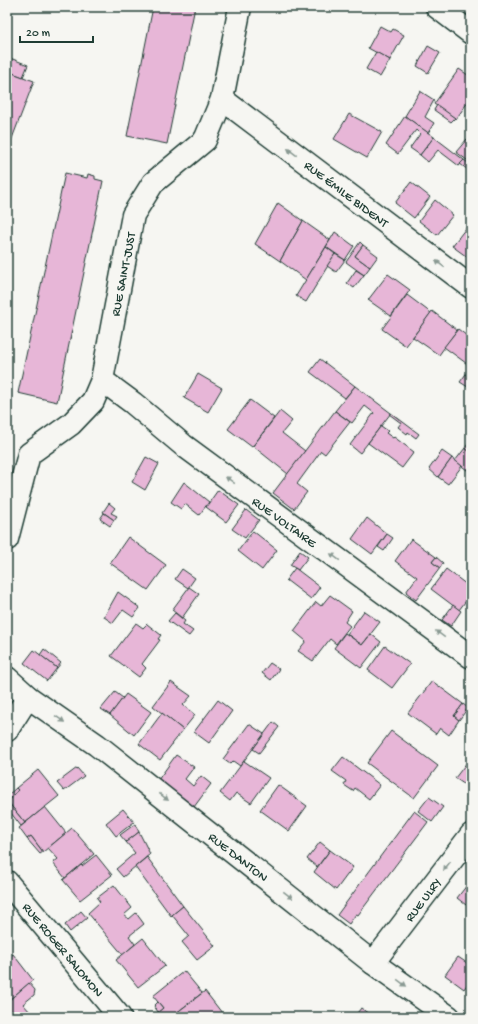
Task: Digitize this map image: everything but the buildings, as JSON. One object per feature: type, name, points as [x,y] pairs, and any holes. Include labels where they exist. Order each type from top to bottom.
[{"type":"street","name":"RUE SAINT-JUST","points":[[7,539],[29,454],[72,424],[93,401],[102,380],[133,215],[153,183],[205,140],[222,99],[240,7]]},
{"type":"street","points":[[437,7],[471,33]]},
{"type":"street","name":"RUE ÉMILE BIDENT","points":[[222,99],[471,287]]},
{"type":"street","name":"RUE VOLTAIRE","points":[[102,380],[133,403],[183,445],[471,657]]},
{"type":"street","points":[[7,678],[28,697],[7,730]]},
{"type":"street","name":"RUE DANTON","points":[[28,697],[98,745],[373,962],[449,1017]]},
{"type":"street","name":"RUE ULRY","points":[[373,962],[471,835]]},
{"type":"street","name":"RUE ROGER SALOMON","points":[[7,882],[120,1017]]}]
